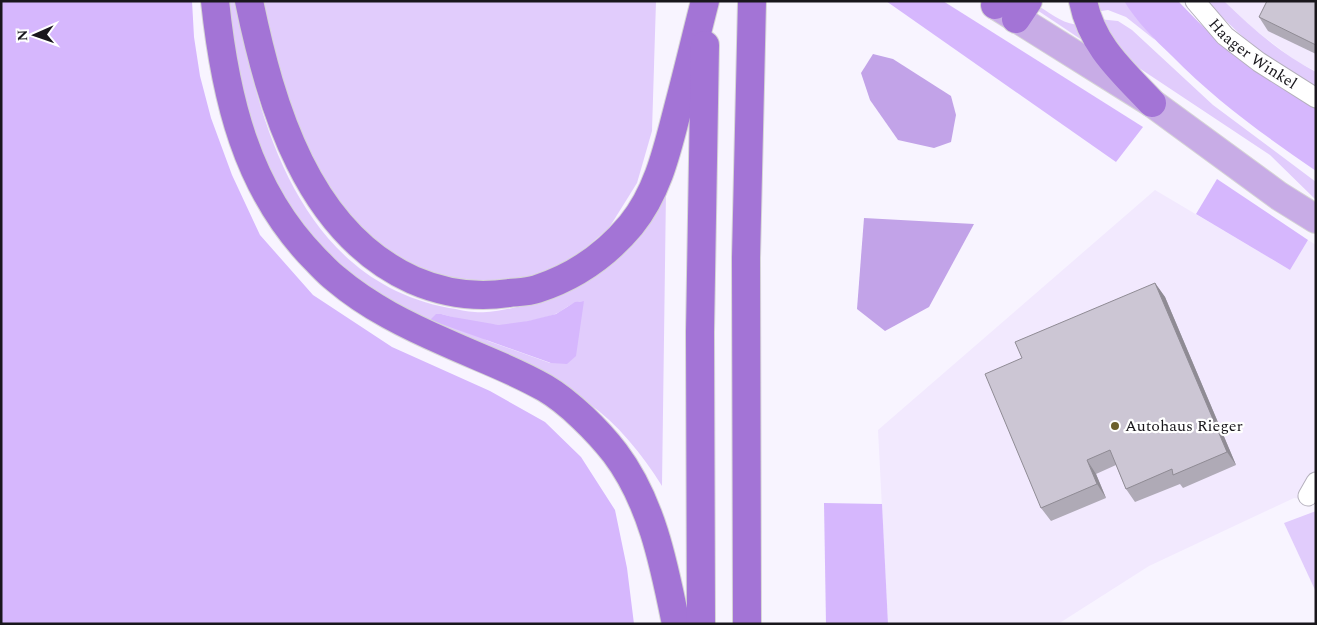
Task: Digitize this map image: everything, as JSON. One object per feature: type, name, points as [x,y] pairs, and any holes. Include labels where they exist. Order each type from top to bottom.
[{"type":"highway","points":[[215,1],[220,52],[235,117],[252,164],[274,208],[303,246],[335,279],[374,307],[413,328],[547,389],[583,418],[614,452],[634,481],[648,514],[667,579],[676,624]]},
{"type":"highway","points":[[249,1],[260,52],[274,100],[288,138],[309,178],[334,217],[366,252],[392,270],[430,288],[457,294],[497,295],[536,289],[574,273],[605,252],[631,224],[652,191],[666,156],[706,1]]},
{"type":"highway","points":[[701,624],[700,332],[706,1]]},
{"type":"highway","points":[[746,624],[746,258],[752,1]]},
{"type":"highway","points":[[1083,1],[1086,18],[1094,36],[1105,53],[1152,103]]},
{"type":"main road","points":[[1005,6],[1152,103],[1279,196],[1316,219]]},
{"type":"street","name":"Haager Winkel","points":[[1195,1],[1225,36],[1258,62],[1316,98]]},
{"type":"shaded area","points":[[1,1],[192,1],[194,37],[200,76],[211,118],[232,175],[260,235],[313,295],[392,347],[490,391],[545,422],[581,457],[615,510],[627,568],[634,624],[1,624]]},
{"type":"shaded area","points":[[219,1],[237,1],[245,48],[263,115],[295,190],[316,223],[342,253],[372,277],[408,296],[469,312],[493,311],[539,301],[556,294],[564,288],[666,191],[662,486],[629,440],[588,403],[344,279],[268,189]],"holes":[[[584,301],[550,363],[488,341],[441,314],[477,322],[506,325],[553,315],[571,304]]]},
{"type":"shaded area","points":[[261,1],[656,1],[652,131],[637,183],[609,228],[571,261],[520,283],[462,287],[386,257],[328,197],[288,109]]},
{"type":"shaded area","points":[[886,1],[943,1],[1143,127],[1116,162]]},
{"type":"shaded area","points":[[1094,1],[1124,1],[1155,40],[1126,17],[1108,10],[1095,12]]},
{"type":"shaded area","points":[[1124,1],[1178,1],[1208,32],[1240,60],[1316,108],[1316,171],[1259,131],[1205,88],[1152,37]]},
{"type":"shaded area","points":[[1206,1],[1224,1],[1267,40],[1316,72],[1316,87],[1271,60],[1244,38]]},
{"type":"shaded area","points":[[1224,1],[1316,1],[1316,71],[1297,62],[1254,29]]},
{"type":"shaded area","points":[[1040,7],[1064,21],[1081,25],[1094,48],[1037,10]]},
{"type":"shaded area","points":[[1098,19],[1118,21],[1132,30],[1213,105],[1316,182],[1316,200],[1270,155],[1133,64],[1107,37]]},
{"type":"shaded area","points":[[873,54],[893,59],[951,96],[956,115],[951,142],[934,148],[898,140],[870,100],[861,73]]},
{"type":"shaded area","points":[[1217,179],[1308,240],[1290,270],[1196,214]]},
{"type":"shaded area","points":[[1155,190],[1290,270],[1308,240],[1316,245],[1316,501],[1294,498],[1149,566],[1058,624],[888,624],[878,430]]},
{"type":"shaded area","points":[[864,218],[974,224],[929,307],[885,331],[857,309]]},
{"type":"shaded area","points":[[584,301],[576,356],[567,364],[551,363],[430,320],[436,314],[441,314],[499,325],[528,321],[556,314],[575,302]]},
{"type":"shaded area","points":[[824,503],[882,504],[888,624],[826,624]]},
{"type":"shaded area","points":[[1316,511],[1316,592],[1284,523]]},
{"type":"building","points":[[1267,1],[1316,1],[1316,45],[1259,17]]},
{"type":"building","name":"Autohaus Rieger","points":[[1155,283],[1227,452],[1173,475],[1172,469],[1126,489],[1110,450],[1087,460],[1097,484],[1041,508],[985,374],[1022,358],[1015,342]]},
{"type":"place","name":"Autohaus Rieger","points":[[1115,426]]}]
